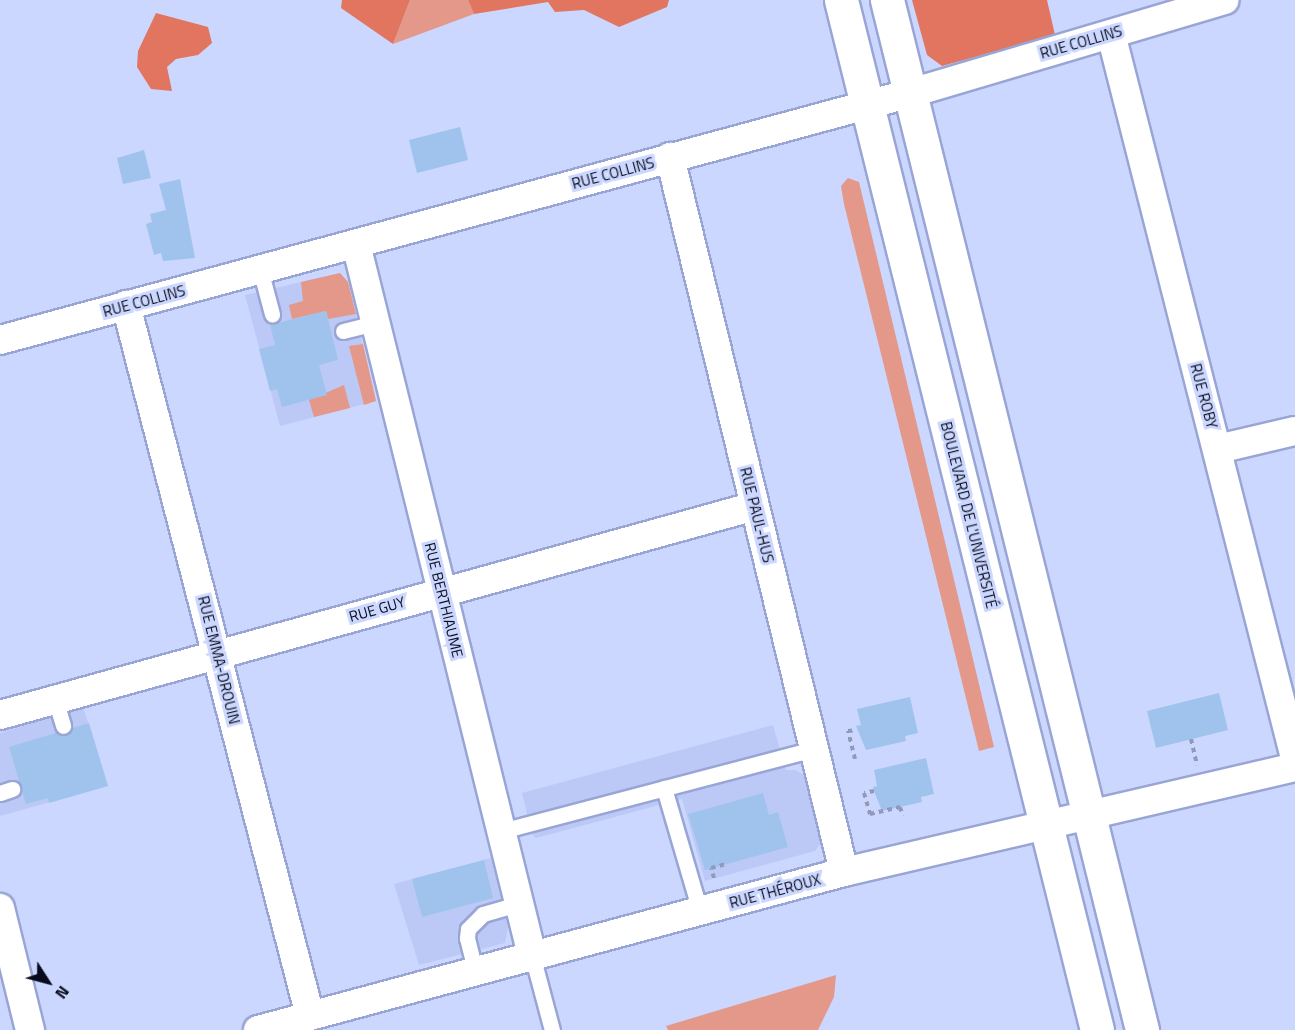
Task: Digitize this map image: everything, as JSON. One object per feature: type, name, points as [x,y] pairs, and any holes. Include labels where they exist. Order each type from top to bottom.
[{"type":"main road","name":"BOULEVARD DE L'UNIVERSITÉ","points":[[841,0],[1097,1030]]},
{"type":"main road","points":[[887,0],[1142,1030]]},
{"type":"street","name":"RUE COLLINS","points":[[0,340],[910,93],[1225,0]]},
{"type":"street","name":"RUE ROBY","points":[[1111,34],[1295,758]]},
{"type":"street","name":"RUE PAUL-HUS","points":[[670,157],[844,872]]},
{"type":"street","name":"RUE BERTHIAUME","points":[[356,244],[532,955]]},
{"type":"street","name":"RUE EMMA-DROUIN","points":[[126,305],[310,1016]]},
{"type":"street","points":[[1218,449],[1295,431]]},
{"type":"street","name":"RUE GUY","points":[[0,715],[59,712],[217,653],[755,506]]},
{"type":"street","name":"RUE THÉROUX","points":[[258,1030],[844,872],[1087,812],[1295,766]]},
{"type":"street","points":[[0,908],[30,1030]]},
{"type":"lane","points":[[260,269],[272,314]]},
{"type":"lane","points":[[343,332],[376,323]]},
{"type":"lane","points":[[501,831],[814,749]]},
{"type":"lane","points":[[664,788],[700,912]]},
{"type":"lane","points":[[475,970],[466,938],[474,920],[519,904]]},
{"type":"lane","points":[[532,955],[552,1030]]},
{"type":"path","points":[[855,759],[848,731],[857,730]]},
{"type":"path","points":[[874,791],[864,793],[870,814],[900,807],[903,816]]},
{"type":"path","points":[[714,878],[711,868],[726,864]]},
{"type":"shaded area","points":[[342,0],[410,0],[393,44],[341,8]]},
{"type":"shaded area","points":[[410,0],[468,0],[474,14],[393,44]]},
{"type":"shaded area","points":[[468,0],[669,0],[667,7],[619,27],[584,10],[555,12],[548,2],[474,14]]},
{"type":"shaded area","points":[[912,0],[1047,0],[1055,35],[942,66],[927,55]]},
{"type":"shaded area","points":[[156,13],[208,27],[212,43],[198,55],[176,59],[167,67],[172,91],[151,89],[137,67],[138,51]]},
{"type":"shaded area","points":[[848,178],[859,182],[994,747],[979,751],[844,204],[841,186]]},
{"type":"shaded area","points":[[340,273],[348,282],[376,401],[280,426],[245,295]]},
{"type":"shaded area","points":[[340,273],[348,282],[356,314],[328,319],[326,311],[292,319],[289,305],[303,301],[301,282]]},
{"type":"shaded area","points":[[363,344],[376,401],[364,405],[349,346]]},
{"type":"shaded area","points":[[344,385],[350,408],[314,417],[309,400]]},
{"type":"shaded area","points":[[83,707],[108,786],[0,816],[0,733]]},
{"type":"shaded area","points":[[773,725],[786,770],[796,770],[805,776],[819,830],[820,844],[815,851],[705,881],[682,799],[536,838],[532,834],[522,793]]},
{"type":"shaded area","points":[[491,858],[508,927],[505,943],[419,965],[394,884]]},
{"type":"shaded area","points":[[836,975],[834,997],[818,1030],[668,1030],[666,1026]]},
{"type":"building","points":[[460,127],[468,160],[417,173],[409,140]]},
{"type":"building","points":[[144,150],[151,178],[123,184],[117,158]]},
{"type":"building","points":[[180,179],[195,258],[163,261],[161,253],[154,255],[146,224],[152,222],[150,214],[166,210],[159,184]]},
{"type":"building","points":[[326,311],[338,360],[319,365],[327,395],[282,407],[277,389],[270,391],[259,349],[275,345],[270,325]]},
{"type":"building","points":[[1219,693],[1228,730],[1156,748],[1147,711]]},
{"type":"building","points":[[910,697],[918,733],[905,736],[906,741],[866,750],[856,726],[861,725],[857,709]]},
{"type":"building","points":[[89,723],[108,786],[49,803],[48,798],[26,804],[9,747]]},
{"type":"building","points":[[926,758],[934,794],[921,797],[922,802],[882,811],[873,787],[877,786],[874,770]]},
{"type":"building","points":[[763,793],[769,815],[778,812],[788,847],[705,870],[688,814]]},
{"type":"building","points":[[484,860],[493,898],[422,917],[412,879]]}]
